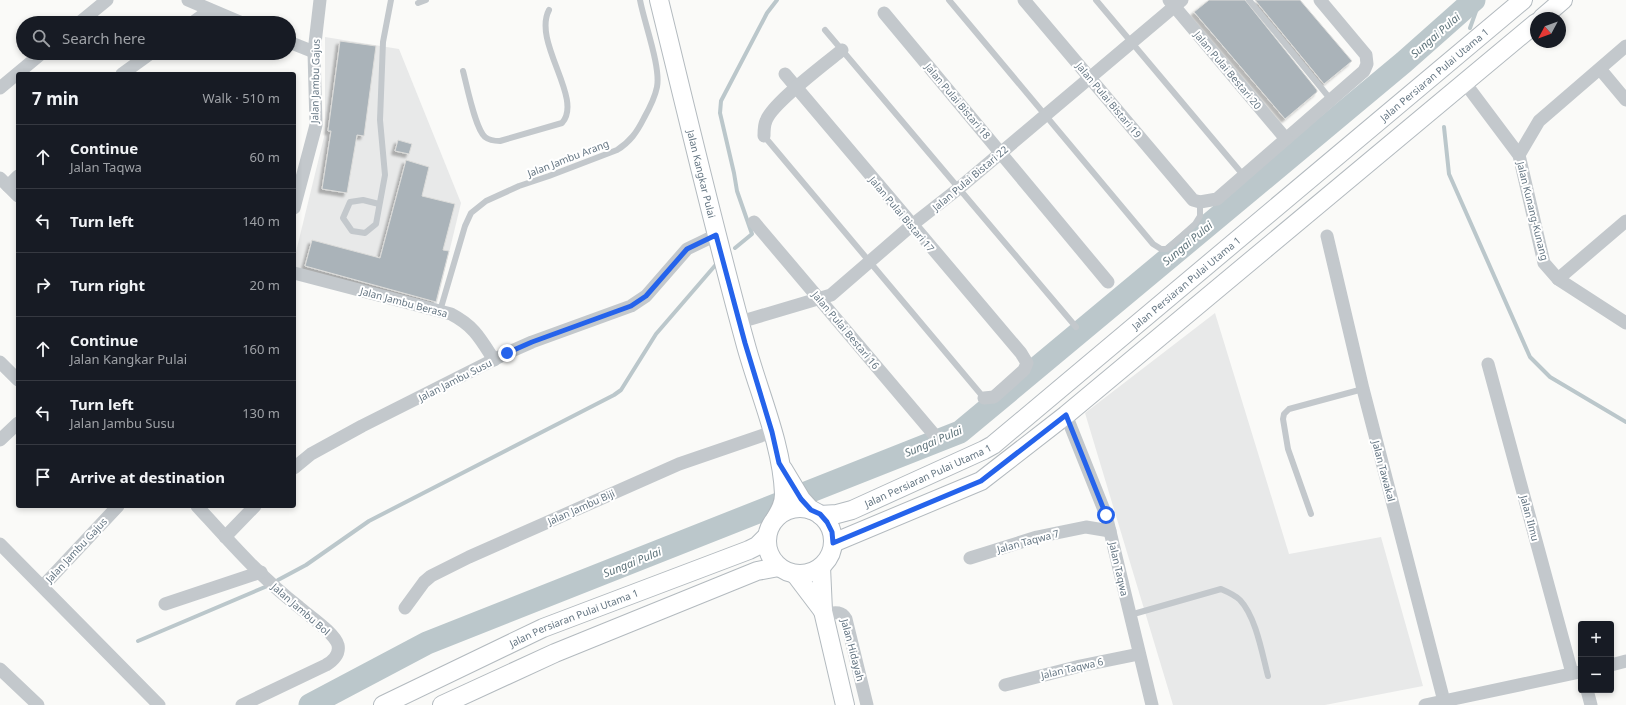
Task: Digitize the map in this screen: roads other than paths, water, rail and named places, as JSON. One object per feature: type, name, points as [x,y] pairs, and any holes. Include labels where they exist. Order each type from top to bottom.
[{"type":"main road","name":"Jalan Kangkar Pulai","points":[[659,0],[716,235],[772,432],[779,463],[795,505]]},
{"type":"main road","name":"Jalan Persiaran Pulai Utama 1","points":[[795,505],[837,514],[852,510],[993,445],[1523,0]]},
{"type":"main road","points":[[1549,12],[1563,0]]},
{"type":"main road","points":[[833,543],[981,481],[1066,415],[1530,28]]},
{"type":"main road","points":[[442,705],[555,653],[757,571],[787,570],[810,573],[821,567],[830,556],[833,543],[832,532],[827,522],[795,505],[772,524],[767,536],[769,553],[787,570],[824,612]]},
{"type":"main road","name":"Jalan Persiaran Pulai Utama 1","points":[[383,705],[543,628],[749,550],[757,546],[767,536]]},
{"type":"main road","points":[[821,567],[824,612],[845,705]]},
{"type":"street","points":[[88,16],[107,0]]},
{"type":"street","points":[[188,0],[225,16]]},
{"type":"street","name":"Jalan Jambu Gajus","points":[[296,200],[316,125],[314,52],[320,0]]},
{"type":"street","name":"Jalan Pulai Bistari 19","points":[[1024,0],[1196,201]]},
{"type":"street","points":[[1196,201],[1216,199],[1332,101],[1364,71],[1367,64],[1366,55],[1320,0]]},
{"type":"street","name":"Jalan Pulai Bistari 22","points":[[740,322],[831,295],[912,225],[1090,78],[1176,2]]},
{"type":"street","name":"Jalan Pulai Bestari 20","points":[[1176,2],[1286,140]]},
{"type":"street","points":[[202,16],[210,10]]},
{"type":"street","name":"Jalan Pulai Bistari 18","points":[[884,13],[1108,282]]},
{"type":"street","points":[[296,45],[314,52]]},
{"type":"street","name":"Jalan Kunang-Kunang","points":[[1519,155],[1540,121],[1626,46]]},
{"type":"street","points":[[764,136],[766,120],[772,111],[842,50]]},
{"type":"street","points":[[19,72],[34,60]]},
{"type":"street","points":[[125,72],[141,60]]},
{"type":"street","points":[[1600,69],[1626,100]]},
{"type":"street","name":"Jalan Pulai Bistari 17","points":[[785,74],[796,89],[1028,363],[1024,370],[994,397],[984,398]]},
{"type":"street","points":[[0,88],[16,75]]},
{"type":"street","name":"Jalan Kunang-Kunang","points":[[1465,83],[1519,155],[1544,263],[1558,279],[1626,323]]},
{"type":"street","points":[[16,177],[4,182],[16,194]]},
{"type":"street","points":[[1558,279],[1626,221]]},
{"type":"street","name":"Jalan Pulai Bestari 16","points":[[754,222],[937,438]]},
{"type":"street","name":"Jalan Jambu Susu","points":[[296,466],[311,454],[362,426],[494,360],[532,342],[631,306],[646,296],[687,249],[716,235]]},
{"type":"street","name":"Jalan Tawakal","points":[[1327,236],[1363,389],[1444,703]]},
{"type":"street","name":"Jalan Jambu Berasa","points":[[296,274],[451,314],[464,321],[477,334],[494,360]]},
{"type":"street","points":[[0,362],[16,378]]},
{"type":"street","name":"Jalan Ilmu","points":[[1425,705],[1444,703],[1577,672],[1488,364]]},
{"type":"street","name":"Jalan Taqwa","points":[[1066,415],[1106,515],[1152,705]]},
{"type":"street","points":[[0,440],[16,425]]},
{"type":"street","name":"Jalan Jambu Biji","points":[[405,608],[424,582],[431,576],[469,557],[679,464],[772,432]]},
{"type":"street","name":"Jalan Jambu Gajus","points":[[0,544],[43,586],[116,508]]},
{"type":"street","name":"Jalan Jambu Bol","points":[[198,508],[286,597],[331,634],[338,645],[338,652],[334,660],[316,671],[242,705]]},
{"type":"street","points":[[225,537],[253,508]]},
{"type":"street","name":"Jalan Taqwa 7","points":[[970,558],[1037,537],[1086,527],[1110,531]]},
{"type":"street","points":[[165,604],[261,572]]},
{"type":"street","points":[[43,586],[159,705]]},
{"type":"street","name":"Jalan Hidayah","points":[[824,612],[839,613],[844,615],[846,619],[867,705]]},
{"type":"street","name":"Jalan Taqwa 6","points":[[1005,685],[1080,666],[1139,654]]},
{"type":"street","points":[[1614,663],[1626,661]]},
{"type":"street","points":[[0,669],[38,705]]},
{"type":"street","points":[[1588,693],[1591,705]]},
{"type":"lane","points":[[379,204],[362,200],[350,202],[343,218],[352,231],[366,233],[376,224],[385,176],[380,120],[383,42],[391,0]]},
{"type":"lane","points":[[418,3],[426,0]]},
{"type":"lane","name":"Jalan Jambu Arang","points":[[440,311],[465,226],[471,213],[486,201],[519,186],[617,150],[627,144],[636,133],[648,110],[657,87],[657,71],[640,0]]},
{"type":"lane","points":[[950,0],[1153,244],[1161,249],[1167,249],[1195,224],[1200,216],[1196,201]]},
{"type":"lane","points":[[1096,0],[1244,176]]},
{"type":"lane","points":[[1250,0],[1332,101]]},
{"type":"lane","points":[[463,71],[478,126],[484,136],[490,140],[500,142],[562,123],[567,117],[569,109],[546,36],[545,21],[549,10]]},
{"type":"lane","points":[[825,30],[1076,327]]},
{"type":"lane","points":[[764,136],[984,398]]},
{"type":"lane","points":[[1311,514],[1288,449],[1283,419],[1284,414],[1289,409],[1363,389]]},
{"type":"lane","points":[[1130,615],[1221,590],[1231,593],[1240,600],[1251,617],[1268,676]]},
{"type":"waterway","points":[[735,248],[752,234],[737,191],[720,113],[721,101],[767,13],[777,0]]},
{"type":"waterway","name":"Sungai Pulai","points":[[310,705],[427,643],[960,432],[1404,62],[1474,0]]},
{"type":"waterway","points":[[1470,28],[1480,0]]},
{"type":"waterway","points":[[1444,127],[1449,174],[1530,357],[1550,377],[1626,422]]},
{"type":"waterway","points":[[278,580],[306,565],[369,521],[614,395],[621,390],[656,334],[719,261]]},
{"type":"waterway","points":[[138,641],[265,587]]}]
